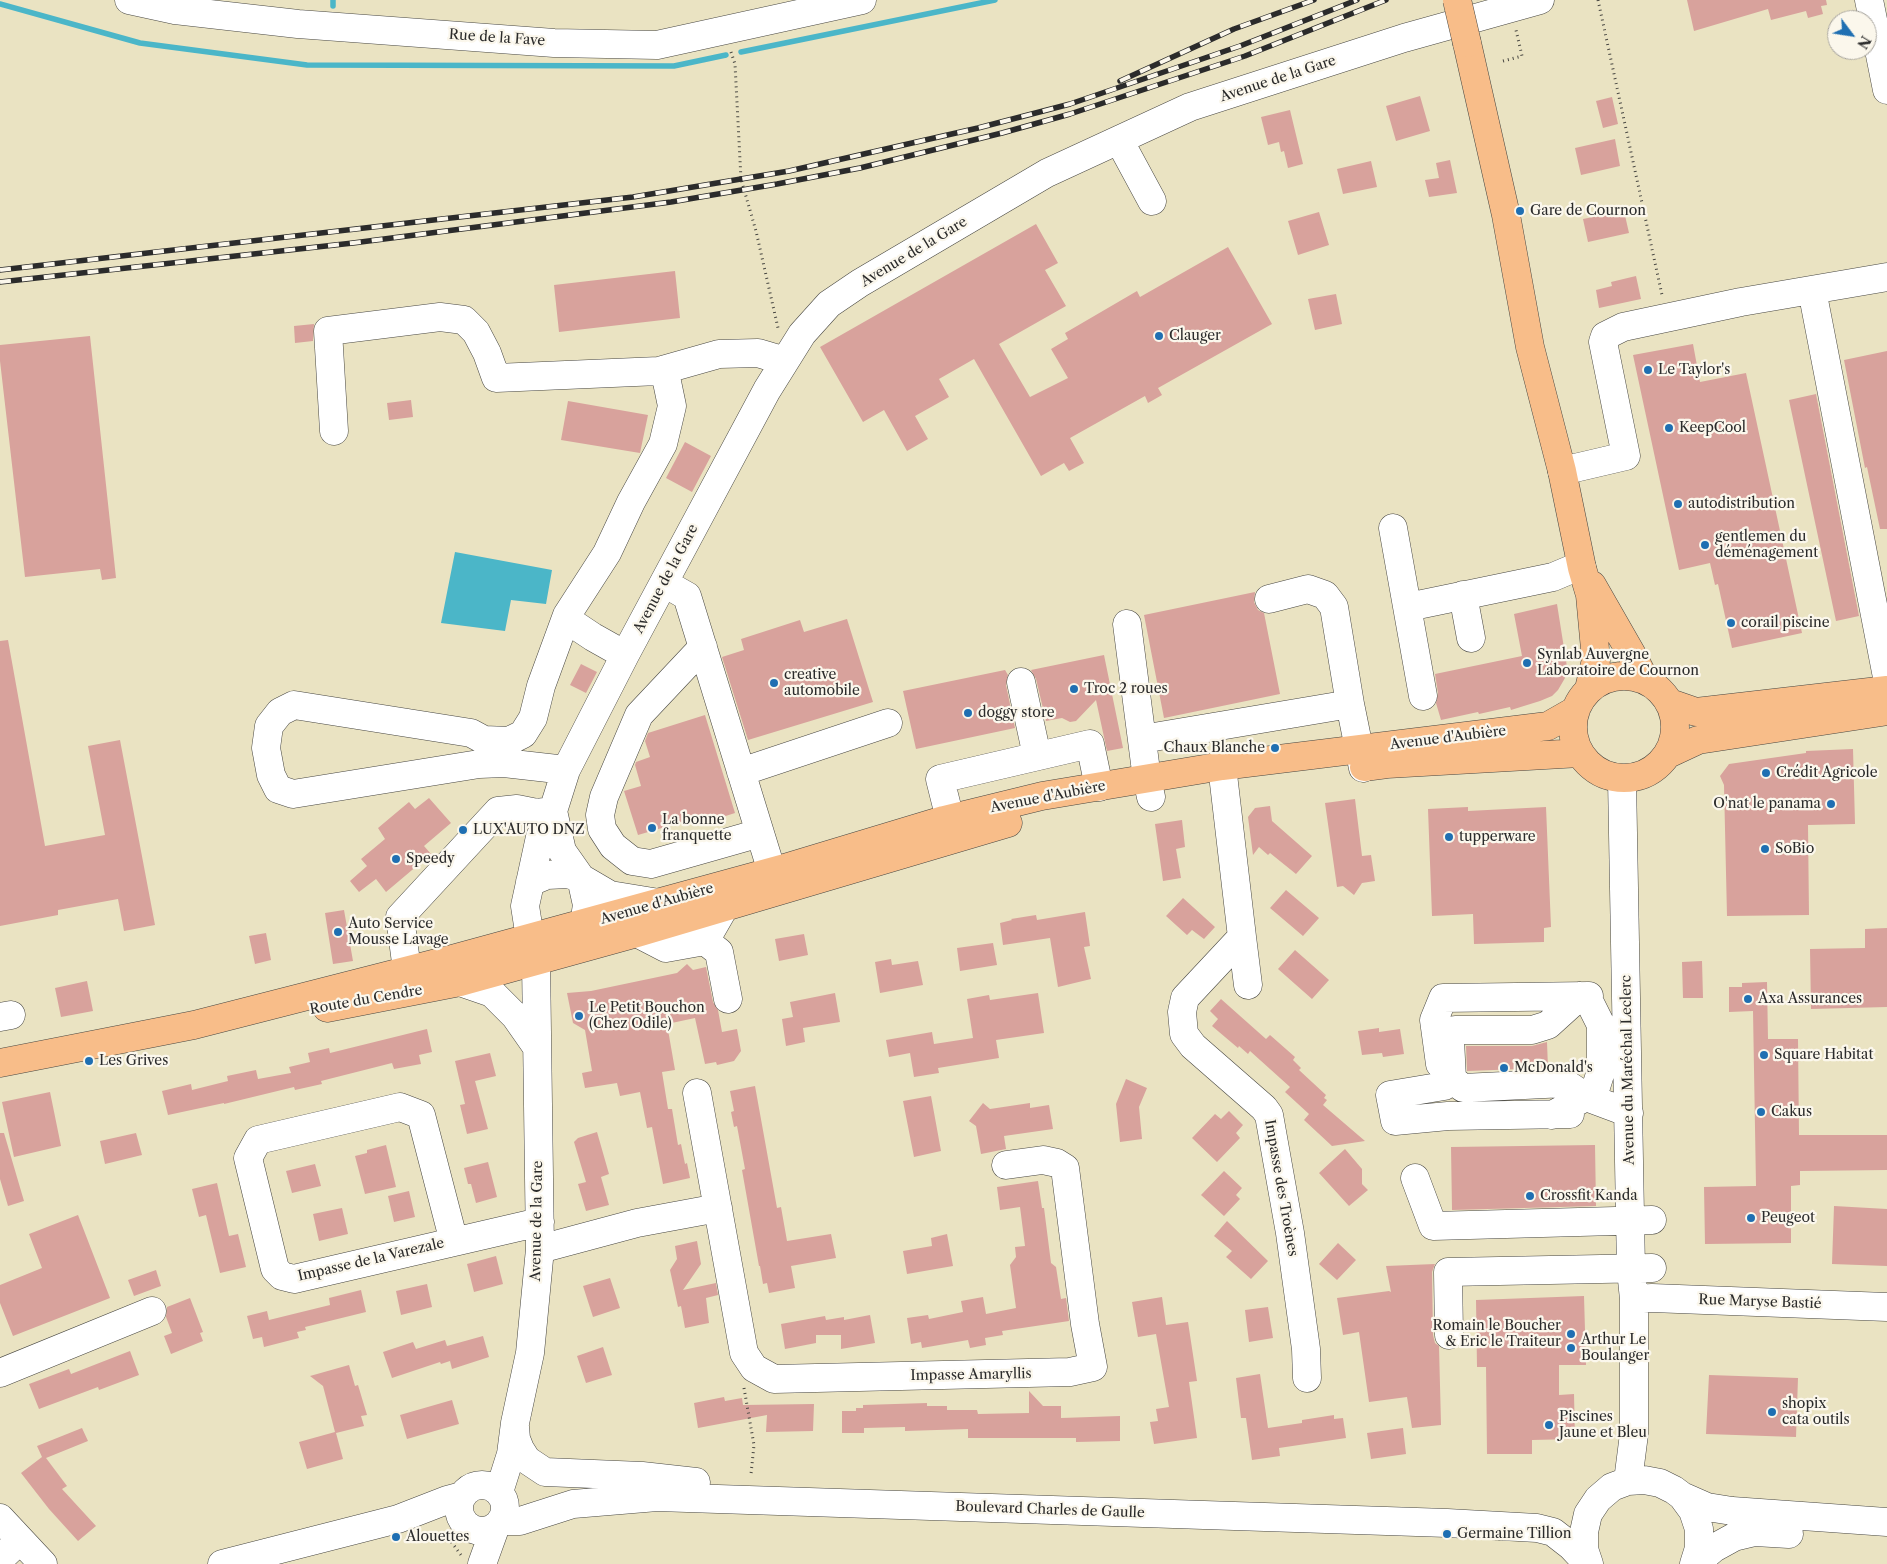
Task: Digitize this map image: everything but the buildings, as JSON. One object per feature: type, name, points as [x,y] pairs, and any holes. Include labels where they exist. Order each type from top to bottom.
[{"type":"main road","points":[[1457,0],[1506,215],[1530,347],[1562,471],[1582,568],[1590,595],[1596,660],[1583,700],[1573,732],[1580,753],[1586,762],[1598,771],[1612,777],[1622,779],[1648,773],[1656,768],[1668,754],[1674,739],[1676,723],[1670,703],[1655,686],[1645,680],[1622,676],[1610,678],[1599,682],[1583,700]]},
{"type":"main road","points":[[1582,568],[1632,653],[1645,680]]},
{"type":"main road","points":[[1670,703],[1696,712],[1887,690]]},
{"type":"main road","name":"Avenue d'Aubière","points":[[533,950],[637,933],[983,830],[1149,788],[1223,775],[1361,758],[1548,726],[1583,700]]},
{"type":"main road","points":[[1668,754],[1698,740],[1887,711]]},
{"type":"main road","name":"Avenue d'Aubière","points":[[1361,758],[1387,764],[1580,753]]},
{"type":"main road","name":"Avenue d'Aubière","points":[[533,950],[584,924],[772,872],[950,819],[1042,796],[1099,786],[1149,788]]},
{"type":"main road","name":"Route du Cendre","points":[[0,1063],[194,1025],[407,970],[533,950]]},
{"type":"main road","name":"Route du Cendre","points":[[194,1025],[325,1008],[460,982],[533,950]]},
{"type":"street","name":"Rue de la Fave","points":[[129,0],[175,10],[298,24],[554,42],[657,45],[862,0]]},
{"type":"street","name":"Avenue de la Gare","points":[[466,1564],[480,1510],[511,1454],[515,1423],[530,1353],[540,1248],[540,1222],[533,950],[525,906],[540,837],[553,811],[566,770],[625,655],[767,390],[802,334],[829,304],[860,283],[1047,172],[1190,107],[1404,38],[1540,0]]},
{"type":"street","points":[[1869,0],[1886,77]]},
{"type":"street","points":[[1119,140],[1152,201]]},
{"type":"street","points":[[1562,471],[1626,456],[1603,342],[1606,336],[1623,327],[1741,302],[1887,277]]},
{"type":"street","points":[[1812,290],[1887,677]]},
{"type":"street","points":[[334,431],[328,331],[440,317],[464,320],[476,332],[487,353],[496,378],[662,370],[719,354],[758,353],[785,360]]},
{"type":"street","points":[[566,770],[504,763],[479,764],[293,794],[278,790],[271,776],[266,748],[269,726],[280,712],[294,705],[471,733],[484,740],[509,741],[523,734],[533,718],[541,686],[566,619],[608,553],[631,502],[663,444],[672,406],[666,377],[662,370]]},
{"type":"street","points":[[1394,528],[1423,696]]},
{"type":"street","points":[[1408,607],[1553,577],[1572,569],[1582,568]]},
{"type":"street","points":[[664,583],[687,596],[772,872]]},
{"type":"street","points":[[1269,599],[1308,590],[1325,595],[1334,607],[1361,758]]},
{"type":"street","points":[[1463,595],[1471,638]]},
{"type":"street","points":[[566,619],[625,655]]},
{"type":"street","points":[[1127,624],[1149,788]]},
{"type":"street","points":[[703,647],[639,715],[604,797],[600,814],[602,829],[613,846],[632,861],[651,864],[760,833]]},
{"type":"street","points":[[1021,682],[1037,756]]},
{"type":"street","points":[[1142,739],[1350,704]]},
{"type":"street","points":[[741,772],[888,723]]},
{"type":"street","points":[[950,819],[940,779],[1090,744],[1099,786]]},
{"type":"street","points":[[1223,775],[1248,985]]},
{"type":"street","name":"Avenue du Maréchal Leclerc","points":[[1622,779],[1629,1113],[1642,1220],[1642,1269],[1634,1299],[1634,1434],[1628,1482]]},
{"type":"street","points":[[407,970],[400,916],[498,811],[517,809],[537,813],[553,811],[562,851],[581,878],[587,905],[584,924]]},
{"type":"street","points":[[530,882],[547,875],[568,874],[581,878],[610,895],[659,903]]},
{"type":"street","points":[[637,933],[666,948],[705,941],[724,908]]},
{"type":"street","name":"Impasse des Troènes","points":[[1242,937],[1185,998],[1182,1012],[1184,1034],[1193,1046],[1270,1115],[1293,1252],[1306,1349],[1307,1378]]},
{"type":"street","points":[[705,941],[718,952],[728,999]]},
{"type":"street","points":[[460,982],[492,994],[515,1016],[536,1046]]},
{"type":"street","points":[[1448,1116],[1434,1020],[1443,998],[1626,995]]},
{"type":"street","points":[[1580,996],[1548,1025],[1532,1030],[1455,1030],[1450,1040],[1452,1079],[1463,1088],[1565,1082],[1586,1097],[1629,1113]]},
{"type":"street","points":[[1552,1114],[1586,1097],[1596,1087],[1602,1071],[1601,1025],[1590,1003],[1580,996]]},
{"type":"street","points":[[1444,1086],[1390,1095],[1395,1121],[1448,1116],[1629,1113]]},
{"type":"street","points":[[697,1093],[744,1353],[754,1368]]},
{"type":"street","name":"Impasse de la Varezale","points":[[454,1242],[421,1116],[400,1106],[258,1140],[248,1158],[275,1269],[282,1276],[294,1279],[454,1242],[540,1222]]},
{"type":"street","name":"Impasse Amaryllis","points":[[754,1368],[774,1379],[1070,1372],[1093,1367],[1085,1324],[1065,1168],[1057,1163],[1043,1160],[1006,1165]]},
{"type":"street","points":[[1415,1178],[1433,1226],[1642,1220]]},
{"type":"street","points":[[540,1248],[638,1223],[718,1208]]},
{"type":"street","points":[[1449,1335],[1448,1272],[1642,1269]]},
{"type":"street","name":"Rue Maryse Bastié","points":[[1634,1299],[1652,1298],[1887,1307]]},
{"type":"street","points":[[0,1373],[152,1311]]},
{"type":"street","points":[[515,1423],[516,1439],[520,1449],[527,1460],[545,1472],[642,1476],[696,1482]]},
{"type":"street","points":[[1589,1564],[1584,1549],[1584,1532],[1588,1514],[1598,1499],[1612,1487],[1628,1482],[1644,1480],[1660,1482],[1682,1496],[1707,1507],[1732,1511],[1887,1522]]},
{"type":"street","points":[[1682,1496],[1693,1511],[1699,1529],[1699,1548],[1694,1564]]},
{"type":"street","name":"Boulevard Charles de Gaulle","points":[[222,1564],[418,1524],[447,1500],[520,1521],[572,1504],[657,1497],[1447,1523],[1536,1528],[1553,1532],[1589,1564]]},
{"type":"street","name":"Avenue de la Gare","points":[[480,1510],[482,1564]]},
{"type":"street","points":[[0,1518],[42,1564]]},
{"type":"street","points":[[1694,1564],[1734,1537],[1755,1532],[1887,1538]]},
{"type":"street","points":[[0,1559],[20,1540]]},
{"type":"path","points":[[1598,0],[1666,318]]},
{"type":"path","points":[[1503,60],[1522,56],[1515,24]]},
{"type":"path","points":[[725,31],[735,64],[741,180],[756,232],[785,360]]},
{"type":"path","points":[[751,1474],[754,1445],[744,1387],[754,1368]]},
{"type":"path","points":[[418,1524],[436,1536],[450,1540],[466,1564]]},
{"type":"water","points":[[455,552],[552,570],[546,604],[511,600],[505,631],[441,623]]},
{"type":"waterway","points":[[333,0],[333,6]]},
{"type":"waterway","points":[[741,52],[995,0]]},
{"type":"waterway","points":[[0,4],[140,43],[307,65],[674,66],[726,55]]},
{"type":"railway","points":[[1120,81],[1234,29],[1314,0]]},
{"type":"railway","points":[[0,270],[633,197],[789,171],[978,128],[1070,104],[1240,46],[1357,0]]},
{"type":"railway","points":[[0,282],[353,243],[671,202],[860,168],[1070,114],[1245,56],[1386,0]]},
{"type":"place","name":"Gare de Cournon","points":[[1520,211]]},
{"type":"place","name":"Clauger","points":[[1159,336]]},
{"type":"place","name":"Le Taylor's","points":[[1648,370]]},
{"type":"place","name":"KeepCool","points":[[1669,428]]},
{"type":"place","name":"autodistribution","points":[[1678,504]]},
{"type":"place","name":"gentlemen du déménagement","points":[[1705,545]]},
{"type":"place","name":"corail piscine","points":[[1731,623]]},
{"type":"place","name":"Synlab Auvergne Laboratoire de Cournon","points":[[1527,663]]},
{"type":"place","name":"creative automobile","points":[[774,683]]},
{"type":"place","name":"Troc 2 roues","points":[[1074,689]]},
{"type":"place","name":"doggy store","points":[[968,713]]},
{"type":"place","name":"Chaux Blanche","points":[[1275,748]]},
{"type":"place","name":"Crédit Agricole","points":[[1766,773]]},
{"type":"place","name":"O'nat le panama","points":[[1831,804]]},
{"type":"place","name":"La bonne franquette","points":[[652,828]]},
{"type":"place","name":"LUX'AUTO DNZ","points":[[463,830]]},
{"type":"place","name":"tupperware","points":[[1449,837]]},
{"type":"place","name":"SoBio","points":[[1765,849]]},
{"type":"place","name":"Speedy","points":[[396,859]]},
{"type":"place","name":"Auto Service Mousse Lavage","points":[[338,932]]},
{"type":"place","name":"Axa Assurances","points":[[1748,999]]},
{"type":"place","name":"Le Petit Bouchon (Chez Odile)","points":[[579,1016]]},
{"type":"place","name":"Square Habitat","points":[[1764,1055]]},
{"type":"place","name":"Les Grives","points":[[89,1061]]},
{"type":"place","name":"McDonald's","points":[[1504,1068]]},
{"type":"place","name":"Cakus","points":[[1761,1112]]},
{"type":"place","name":"Crossfit Kanda","points":[[1530,1196]]},
{"type":"place","name":"Peugeot","points":[[1751,1218]]},
{"type":"place","name":"Romain le Boucher & Eric le Traiteur","points":[[1571,1334]]},
{"type":"place","name":"Arthur Le Boulanger","points":[[1571,1348]]},
{"type":"place","name":"shopix cata outils","points":[[1772,1412]]},
{"type":"place","name":"Piscines Jaune et Bleu","points":[[1549,1425]]},
{"type":"place","name":"Germaine Tillion","points":[[1447,1534]]},
{"type":"place","name":"Alouettes","points":[[396,1537]]}]
